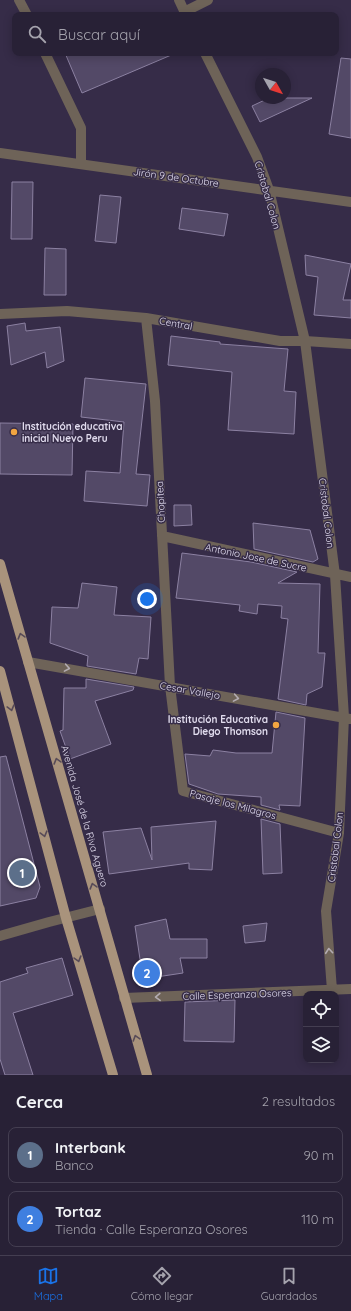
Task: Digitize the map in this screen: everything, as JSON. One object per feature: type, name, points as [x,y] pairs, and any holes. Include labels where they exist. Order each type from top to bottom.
[{"type":"main road","name":"Avenida José de la Riva Aguero","points":[[0,564],[100,909],[124,998],[148,1075]]},
{"type":"main road","points":[[1,677],[66,918],[113,1075]]},
{"type":"street","points":[[19,0],[25,12]]},
{"type":"street","points":[[178,0],[184,12]]},
{"type":"street","points":[[187,12],[208,0]]},
{"type":"street","points":[[47,56],[81,128],[82,163]]},
{"type":"street","name":"Cristobal Colon","points":[[206,56],[257,157],[268,190],[305,341],[335,574],[347,718],[339,833],[326,911],[332,990]]},
{"type":"street","name":"Jirón 9 de Octubre","points":[[0,153],[82,163],[351,202]]},
{"type":"street","name":"Central","points":[[0,314],[67,311],[146,318],[280,341],[351,344]]},
{"type":"street","name":"Chopitea","points":[[146,318],[155,401],[170,686]]},
{"type":"street","name":"Antonio Jose de Sucre","points":[[162,536],[351,577]]},
{"type":"street","name":"Cesar Vallejo","points":[[28,662],[347,718]]},
{"type":"street","name":"Pasaje los Milagros","points":[[170,686],[183,791],[339,833]]},
{"type":"street","points":[[0,936],[100,909]]},
{"type":"street","name":"Calle Esperanza Osores","points":[[124,998],[351,989]]},
{"type":"building","points":[[66,56],[169,56],[82,93]]},
{"type":"building","points":[[341,58],[351,59],[351,138],[329,134]]},
{"type":"building","points":[[291,98],[312,98],[260,122],[252,106],[256,104],[291,104]]},
{"type":"building","points":[[12,182],[33,182],[32,239],[11,239]]},
{"type":"building","points":[[100,195],[121,197],[116,243],[95,241]]},
{"type":"building","points":[[182,208],[228,214],[224,236],[179,229]]},
{"type":"building","points":[[45,248],[66,249],[66,295],[44,295]]},
{"type":"building","points":[[305,255],[351,264],[343,300],[351,300],[351,318],[314,315],[318,277],[306,275]]},
{"type":"building","points":[[25,323],[26,331],[60,327],[64,361],[47,368],[45,352],[11,365],[7,326]]},
{"type":"building","points":[[171,336],[220,342],[220,344],[288,349],[284,391],[296,392],[294,434],[228,430],[232,372],[168,365]]},
{"type":"building","points":[[85,378],[146,384],[136,474],[150,475],[147,506],[84,501],[86,471],[120,473],[124,422],[81,417]]},
{"type":"building","points":[[0,423],[73,424],[72,475],[0,474]]},
{"type":"building","points":[[174,505],[191,505],[192,525],[174,526]]},
{"type":"building","points":[[253,523],[310,530],[318,559],[313,562],[254,549]]},
{"type":"building","points":[[182,553],[251,562],[297,572],[278,583],[320,584],[318,653],[325,653],[322,687],[307,694],[306,705],[278,699],[288,619],[281,618],[282,606],[258,604],[257,614],[239,611],[240,605],[176,598]]},
{"type":"building","points":[[82,583],[117,587],[114,615],[151,617],[148,659],[139,658],[136,674],[87,666],[88,656],[50,643],[52,607],[78,608]]},
{"type":"building","points":[[86,679],[134,687],[133,690],[95,701],[111,744],[70,759],[60,731],[63,730],[64,688],[86,688]]},
{"type":"building","points":[[276,712],[305,718],[300,806],[279,805],[280,810],[261,805],[261,797],[218,794],[189,784],[185,754],[210,756],[213,750],[236,753],[272,753]]},
{"type":"building","points":[[6,756],[40,887],[36,898],[0,906],[0,757]]},
{"type":"building","points":[[261,819],[280,824],[282,873],[263,874]]},
{"type":"building","points":[[216,821],[212,870],[189,869],[189,863],[109,874],[103,832],[141,828],[152,860],[151,827]]},
{"type":"building","points":[[166,919],[170,939],[207,939],[207,958],[180,958],[183,973],[143,979],[135,926]]},
{"type":"building","points":[[267,923],[265,941],[245,943],[243,926]]},
{"type":"building","points":[[62,958],[73,995],[13,1013],[33,1075],[5,1075],[0,1059],[0,982],[28,973],[26,968]]},
{"type":"building","points":[[235,1000],[234,1042],[184,1041],[185,1002]]},
{"type":"place","name":"Institución educativa inicial Nuevo Peru","points":[[14,432]]},
{"type":"place","name":"Institución Educativa Diego Thomson","points":[[276,725]]},
{"type":"place","name":"Interbank","points":[[22,873]]},
{"type":"place","name":"Tortaz","points":[[147,973]]}]
